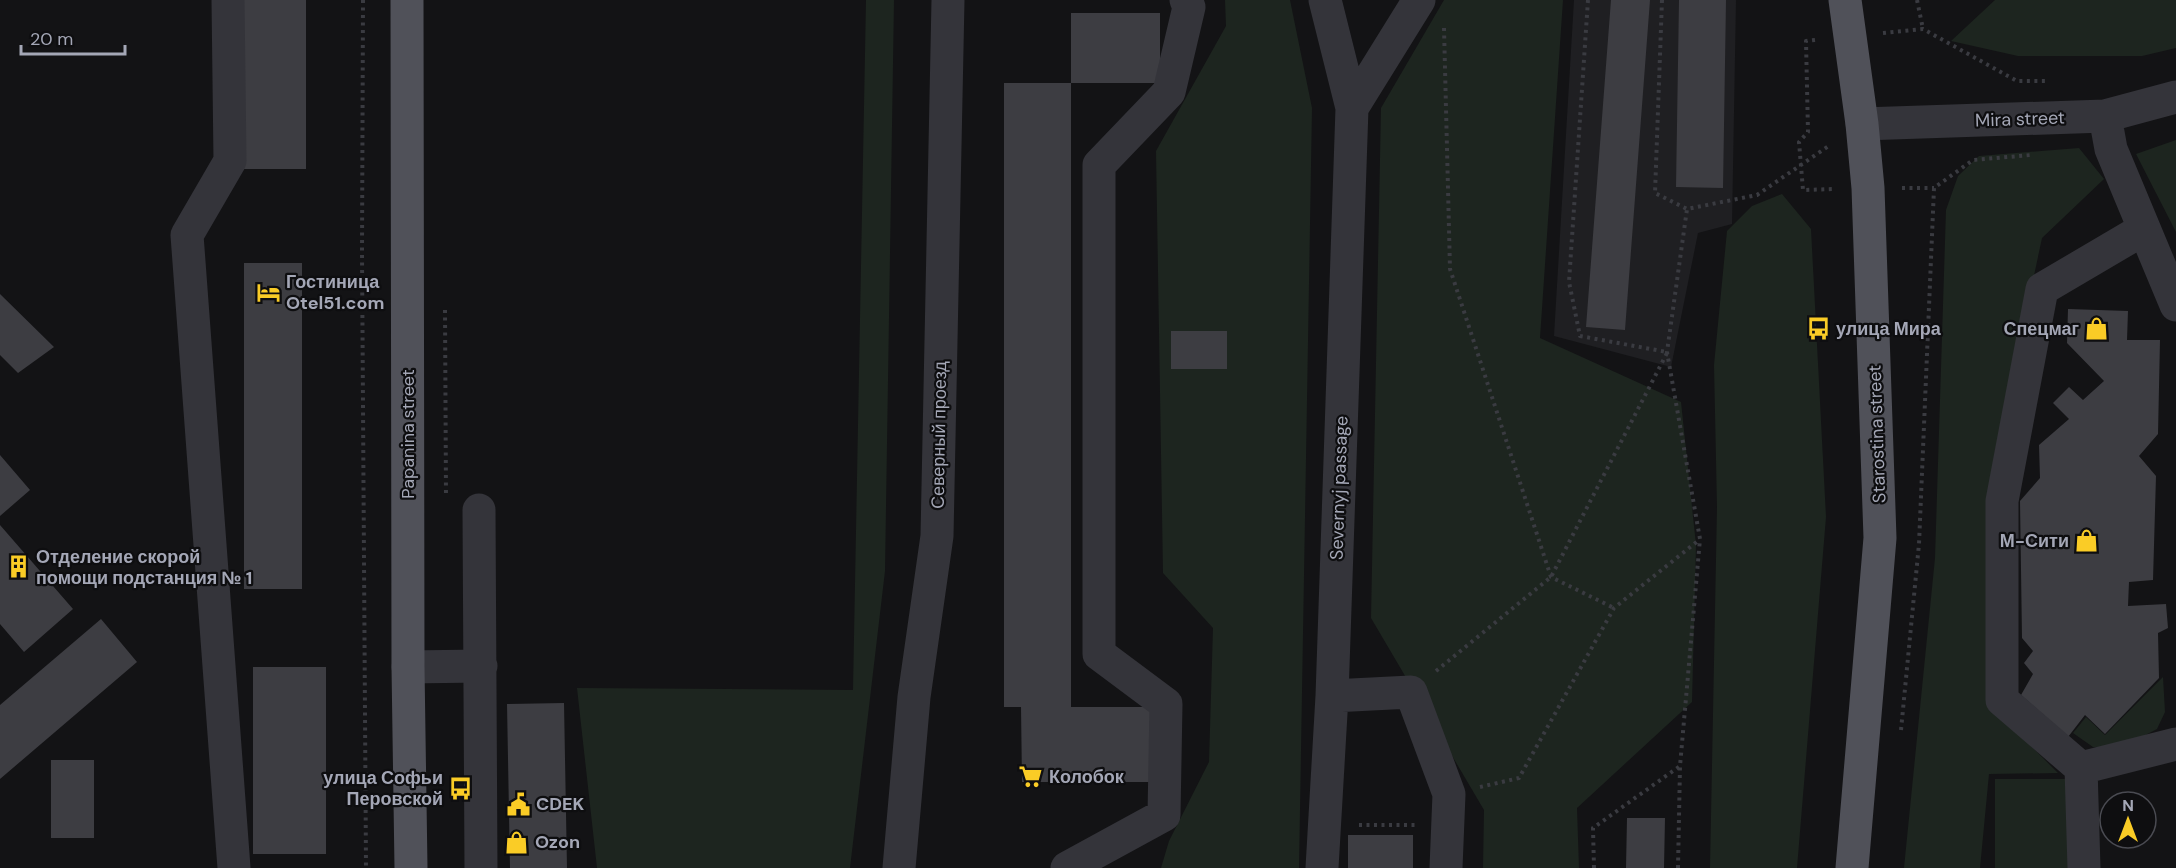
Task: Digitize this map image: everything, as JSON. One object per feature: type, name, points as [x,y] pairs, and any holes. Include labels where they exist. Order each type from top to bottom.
[{"type":"main road","name":"Papanina street","points":[[407,0],[408,668],[411,868]]},
{"type":"main road","name":"Starostina street","points":[[1845,0],[1862,124],[1868,188],[1880,538],[1852,868]]},
{"type":"street","points":[[228,0],[230,161],[187,235],[234,868]]},
{"type":"street","name":"Северный проезд","points":[[899,868],[914,698],[937,536],[948,0]]},
{"type":"street","points":[[1067,868],[1164,815],[1166,704],[1099,654],[1099,165],[1169,92],[1189,7],[1186,0]]},
{"type":"street","name":"Severnyj passage","points":[[1322,868],[1332,696],[1352,108],[1325,0]]},
{"type":"street","name":"Severnyj passage","points":[[1352,108],[1419,0]]},
{"type":"street","name":"Mira street","points":[[1862,124],[2105,116],[2176,97]]},
{"type":"street","points":[[2105,116],[2111,149],[2176,305]]},
{"type":"street","points":[[2084,868],[2081,768],[2002,700],[2002,501],[2042,290],[2144,230]]},
{"type":"street","points":[[479,510],[482,868]]},
{"type":"street","points":[[408,668],[481,666]]},
{"type":"street","points":[[1332,696],[1411,692],[1449,794],[1446,868]]},
{"type":"street","points":[[2081,768],[2176,744]]},
{"type":"path","points":[[363,0],[362,252],[366,868]]},
{"type":"path","points":[[1588,0],[1569,282],[1580,336],[1667,352]]},
{"type":"path","points":[[1662,0],[1655,193],[1687,209],[1757,195],[1862,124]]},
{"type":"path","points":[[1917,0],[1923,29],[2017,81],[2052,81]]},
{"type":"path","points":[[1444,23],[1450,269],[1551,578],[1614,608]]},
{"type":"path","points":[[1900,741],[1919,544],[1934,188],[1973,160],[2036,155]]},
{"type":"path","points":[[1678,868],[1680,766],[1700,539],[1667,352],[1687,209]]},
{"type":"path","points":[[445,310],[446,500]]},
{"type":"path","points":[[1411,692],[1551,578],[1667,352]]},
{"type":"path","points":[[1349,825],[1418,825],[1449,794],[1519,778],[1614,608],[1700,539]]},
{"type":"path","points":[[1594,868],[1593,828],[1680,766]]},
{"type":"shaded area","points":[[866,0],[894,0],[885,571],[850,868],[597,868],[577,688],[853,690]]},
{"type":"shaded area","points":[[1225,0],[1290,0],[1312,108],[1299,868],[1161,868],[1169,841],[1209,762],[1213,628],[1163,573],[1156,151],[1226,26]]},
{"type":"shaded area","points":[[1444,0],[1563,0],[1540,338],[1681,402],[1696,545],[1692,702],[1577,808],[1579,868],[1483,868],[1484,810],[1371,618],[1381,108]]},
{"type":"shaded area","points":[[1574,0],[1736,0],[1732,224],[1698,233],[1671,367],[1554,336]]},
{"type":"shaded area","points":[[1995,0],[2176,0],[2176,48],[2142,56],[2018,56],[1951,41]]},
{"type":"shaded area","points":[[2176,140],[2176,232],[2136,154]]},
{"type":"shaded area","points":[[2079,148],[2104,179],[2042,238],[1987,496],[1989,704],[2058,773],[1989,774],[1980,868],[1904,868],[1935,558],[1946,210],[1958,176],[1979,156]]},
{"type":"shaded area","points":[[1782,194],[1811,229],[1826,517],[1797,868],[1710,868],[1717,507],[1714,365],[1727,231],[1752,206]]},
{"type":"shaded area","points":[[2163,677],[2165,712],[2157,729],[2134,741],[2105,748],[2093,747],[2073,733],[2086,717],[2105,735]]},
{"type":"shaded area","points":[[1995,779],[2098,779],[2098,868],[1995,868]]},
{"type":"building","points":[[243,0],[306,0],[306,169],[243,169]]},
{"type":"building","points":[[1611,0],[1650,0],[1625,330],[1586,327]]},
{"type":"building","points":[[1679,0],[1726,0],[1723,188],[1676,187]]},
{"type":"building","points":[[1071,13],[1160,13],[1160,83],[1071,83]]},
{"type":"building","points":[[1004,83],[1071,83],[1071,707],[1153,707],[1153,782],[1022,782],[1021,707],[1004,707]]},
{"type":"building","points":[[244,263],[302,263],[302,589],[244,589]]},
{"type":"building","points":[[0,294],[54,347],[18,373],[0,355]]},
{"type":"building","name":"М-Сити","points":[[2068,309],[2128,311],[2127,340],[2160,340],[2158,434],[2139,456],[2156,476],[2153,580],[2129,582],[2128,606],[2166,604],[2168,628],[2158,633],[2159,678],[2105,734],[2085,715],[2068,737],[2021,695],[2033,674],[2024,663],[2033,651],[2022,638],[2020,501],[2040,478],[2039,445],[2069,419],[2053,403],[2069,387],[2083,400],[2104,381],[2067,343]]},
{"type":"building","points":[[1171,331],[1227,331],[1227,369],[1171,369]]},
{"type":"building","name":"Отделение скорой помощи подстанция № 1","points":[[0,455],[30,490],[0,516]]},
{"type":"building","name":"Отделение скорой помощи подстанция № 1","points":[[0,525],[73,609],[24,652],[0,624]]},
{"type":"building","points":[[101,619],[137,662],[0,779],[0,705]]},
{"type":"building","points":[[253,667],[326,667],[326,854],[253,854]]},
{"type":"building","points":[[564,703],[567,868],[510,868],[507,704]]},
{"type":"building","points":[[51,760],[94,760],[94,838],[51,838]]},
{"type":"building","points":[[1627,818],[1665,818],[1664,868],[1626,868]]},
{"type":"building","points":[[1348,835],[1413,835],[1413,868],[1348,868]]},
{"type":"place","name":"Гостиница Otel51.com","points":[[268,292]]},
{"type":"place","name":"улица Мира","points":[[1818,329]]},
{"type":"place","name":"Спецмаг","points":[[2097,329]]},
{"type":"place","name":"М-Сити","points":[[2087,541]]},
{"type":"place","name":"Отделение скорой помощи подстанция № 1","points":[[18,567]]},
{"type":"place","name":"Колобок","points":[[1031,777]]},
{"type":"place","name":"улица Софьи Перовской","points":[[461,788]]},
{"type":"place","name":"CDEK","points":[[518,804]]},
{"type":"place","name":"Ozon","points":[[517,842]]}]
